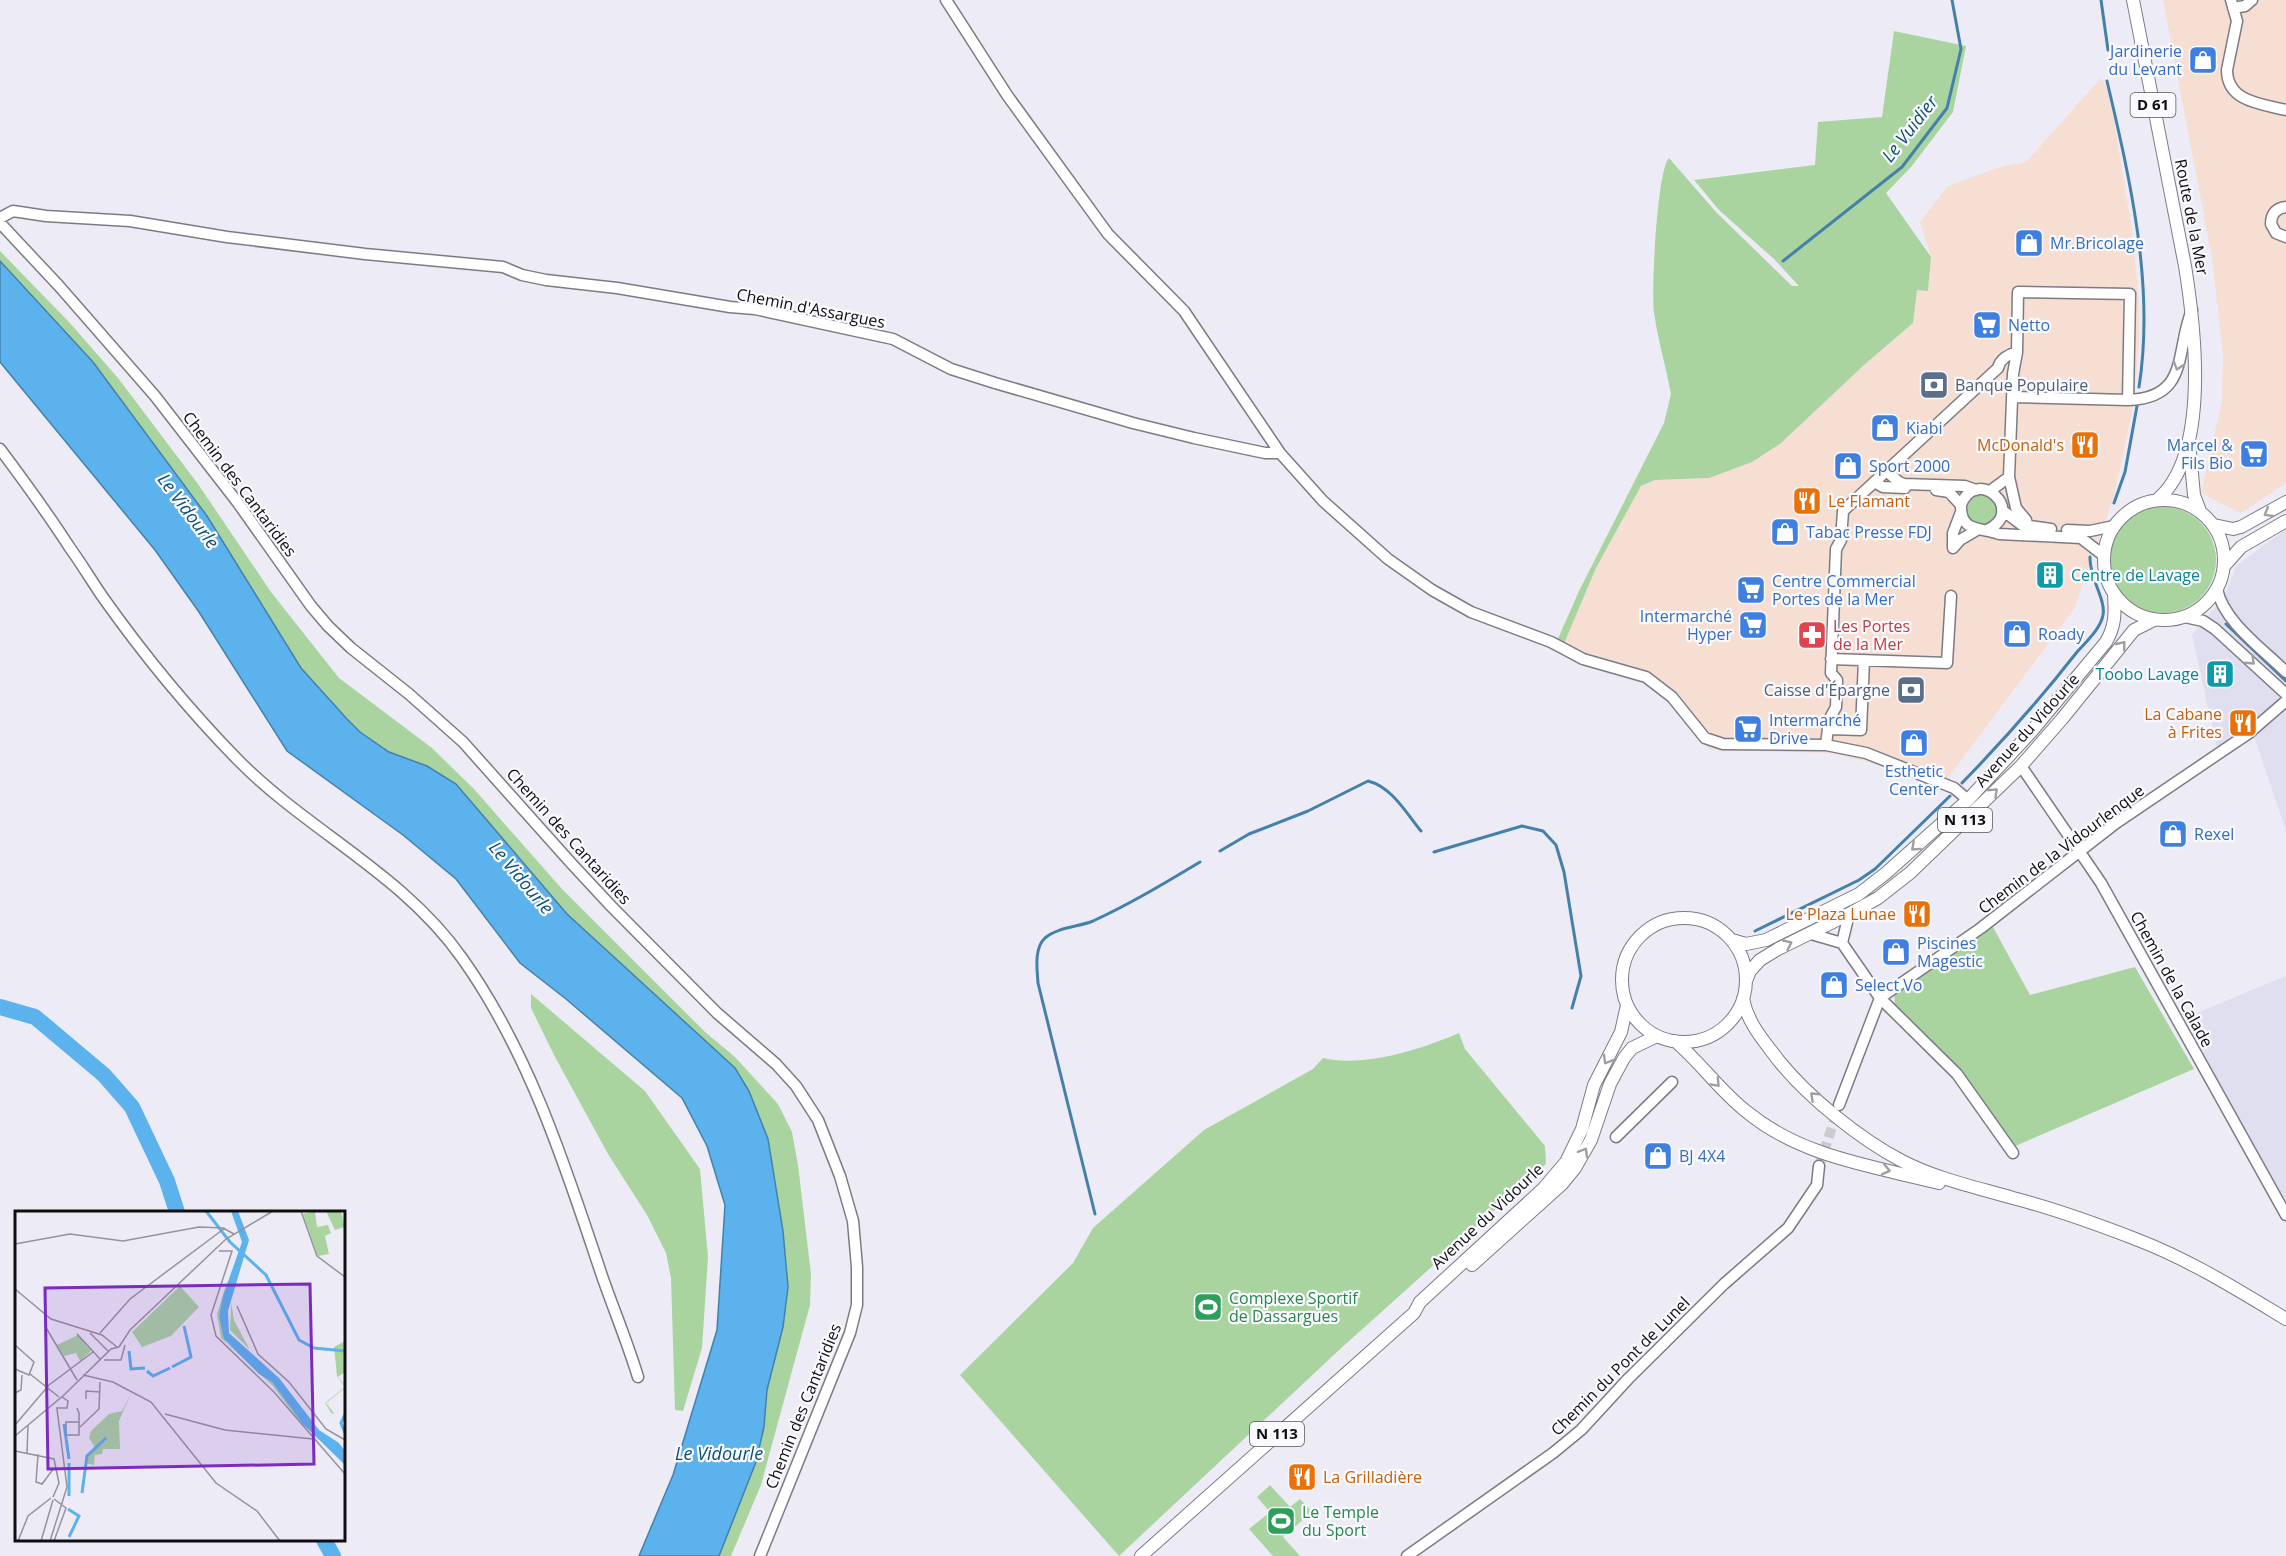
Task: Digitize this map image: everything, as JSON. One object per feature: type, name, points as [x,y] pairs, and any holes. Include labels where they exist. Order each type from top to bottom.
[{"type":"main road","name":"Route de la Mer","points":[[2133,0],[2192,310],[2195,373],[2189,442],[2194,495],[2200,511]]},
{"type":"main road","name":"Route de la Mer","points":[[2158,500],[2175,480],[2189,442]]},
{"type":"main road","points":[[2158,500],[2180,501],[2200,511],[2214,525],[2223,544],[2225,565],[2217,589],[2204,606],[2185,617],[2154,620],[2135,613],[2114,593],[2107,581],[2103,555],[2114,526],[2133,508],[2158,500]]},
{"type":"main road","points":[[2214,525],[2233,529],[2241,527],[2286,502]]},
{"type":"main road","points":[[2225,565],[2241,548],[2286,521]]},
{"type":"main road","name":"Avenue du Vidourle","points":[[1732,940],[1746,944],[1766,940],[1859,894],[1968,800],[2031,732],[2106,642],[2112,632],[2116,616],[2114,593]]},
{"type":"main road","name":"Avenue du Vidourle","points":[[1746,981],[1750,971],[1760,960],[1878,898],[1910,873],[2021,766],[2134,630],[2154,620]]},
{"type":"main road","points":[[1683,918],[1710,924],[1732,940],[1741,956],[1746,981],[1743,999],[1733,1018],[1717,1033],[1696,1041],[1675,1041],[1657,1036],[1636,1020],[1627,1005],[1623,992],[1623,965],[1635,941],[1645,931],[1663,922],[1683,918]]},
{"type":"main road","points":[[1743,999],[1750,1022],[1786,1069],[1819,1102],[1884,1151],[1903,1162],[1942,1176],[1951,1182],[2042,1206],[2140,1241],[2177,1257],[2286,1319]]},
{"type":"main road","name":"Avenue du Vidourle","points":[[1414,1313],[1420,1302],[1543,1189],[1566,1162],[1582,1129],[1594,1085],[1621,1032],[1627,1005]]},
{"type":"main road","name":"Avenue du Vidourle","points":[[1141,1556],[1562,1184],[1575,1168],[1591,1140],[1610,1084],[1624,1058],[1632,1048],[1657,1036]]},
{"type":"main road","points":[[1675,1041],[1735,1102],[1783,1136],[1832,1157],[1940,1183],[1951,1182]]},
{"type":"street","points":[[946,0],[1007,95],[1108,234],[1184,311],[1280,453],[1323,501],[1388,559],[1432,590],[1471,612],[1551,642],[1596,664],[1632,671],[1646,677],[1672,697],[1706,738],[1713,742],[1826,745],[1866,753],[1954,788],[1968,800]]},
{"type":"street","points":[[2252,0],[2245,6],[2232,4],[2237,21],[2227,78],[2237,95],[2286,110]]},
{"type":"street","points":[[2286,207],[2281,207],[2273,214],[2271,224],[2276,233],[2286,237]]},
{"type":"street","name":"Chemin d'Assargues","points":[[0,218],[13,211],[46,216],[130,221],[227,237],[364,254],[502,267],[522,275],[546,280],[617,288],[730,308],[755,309],[893,339],[951,369],[1133,423],[1265,453],[1280,453]]},
{"type":"street","name":"Chemin des Cantaridies","points":[[0,223],[155,396],[328,626],[463,742],[611,906],[723,1019],[776,1064],[796,1086],[818,1120],[840,1176],[853,1221],[857,1267],[857,1305],[850,1333],[760,1556]]},
{"type":"street","points":[[2027,524],[2017,511],[2009,477],[2012,397],[2017,352],[2018,292],[2130,294],[2128,400]]},
{"type":"street","points":[[2012,397],[2128,400],[2142,399],[2160,393],[2174,379],[2181,356],[2185,326],[2192,310]]},
{"type":"street","points":[[1998,368],[2009,354],[2017,352]]},
{"type":"street","points":[[1826,745],[1829,720],[1836,706],[1837,681],[1831,673],[1831,659],[1836,549],[1841,540],[1843,511],[1998,368],[2015,365]]},
{"type":"street","points":[[0,449],[36,497],[100,594],[157,669],[195,714],[256,776],[389,880],[460,954],[481,985],[514,1048],[551,1132],[626,1337],[638,1377]]},
{"type":"street","points":[[1886,471],[1904,484],[1970,486],[1976,490],[1990,491],[1996,495],[2002,507],[2018,524],[2039,528],[2090,531],[2114,526]]},
{"type":"street","points":[[1990,491],[2009,477]]},
{"type":"street","points":[[1874,482],[1886,487],[1949,492],[1961,509],[1966,524],[2000,534],[2081,538],[2097,548],[2103,555]]},
{"type":"street","points":[[1976,490],[1968,494],[1961,509],[1953,533],[1953,548],[1960,540],[1997,524],[2002,507],[2012,493]]},
{"type":"street","points":[[2217,589],[2219,600],[2227,615],[2286,672]]},
{"type":"street","points":[[1831,659],[1947,663],[1951,596]]},
{"type":"street","points":[[2185,617],[2203,621],[2215,628],[2286,694]]},
{"type":"street","points":[[1829,729],[1861,730],[1864,660]]},
{"type":"street","name":"Chemin de la Vidourlenque","points":[[1880,998],[1981,928],[2116,823],[2249,733],[2286,701]]},
{"type":"street","name":"Chemin de la Calade","points":[[2021,766],[2101,883],[2286,1215]]},
{"type":"street","points":[[1842,943],[1849,914]]},
{"type":"street","points":[[1811,934],[1842,943],[1880,998],[1957,1074],[2013,1154]]},
{"type":"street","points":[[1839,1105],[1880,998]]},
{"type":"street","points":[[1616,1137],[1672,1082]]},
{"type":"street","name":"Chemin du Pont de Lunel","points":[[1407,1556],[1553,1453],[1581,1430],[1628,1379],[1724,1284],[1788,1228],[1816,1185],[1818,1166]]},
{"type":"shaded area","points":[[2163,0],[2286,0],[2286,483],[2241,513],[2201,493],[2222,401],[2223,355],[2212,258]]},
{"type":"shaded area","points":[[2101,78],[2106,85],[2114,121],[2132,230],[2139,303],[2139,341],[2134,403],[2114,496],[2074,609],[1945,782],[1833,753],[1710,750],[1653,686],[1626,675],[1585,667],[1563,646],[1596,568],[1641,486],[1655,480],[1709,478],[1864,365],[1913,323],[1917,290],[1928,291],[1931,257],[1920,222],[1948,186],[2000,167],[2026,162]]},
{"type":"shaded area","points":[[2286,529],[2286,831],[2256,742],[2248,730],[2217,748],[2192,635],[2224,597],[2236,566]]},
{"type":"shaded area","points":[[2285,976],[2286,980],[2286,1207],[2185,1018]]},
{"type":"green space","points":[[1894,31],[1966,46],[1953,112],[1911,167],[1886,193],[1931,257],[1928,291],[1917,290],[1913,323],[1864,365],[1781,443],[1752,462],[1709,478],[1655,480],[1641,486],[1596,568],[1563,646],[1557,641],[1579,591],[1664,423],[1671,394],[1653,301],[1658,207],[1661,184],[1669,158],[1716,212],[1792,286],[1799,286],[1774,259],[1719,210],[1694,180],[1815,165],[1818,122],[1882,117]]},
{"type":"green space","points":[[0,251],[69,322],[118,378],[198,484],[271,592],[339,678],[432,748],[474,789],[562,889],[705,1032],[735,1057],[778,1104],[792,1132],[798,1165],[811,1274],[810,1305],[761,1485],[731,1556],[718,1556],[756,1462],[764,1427],[767,1390],[783,1327],[788,1287],[775,1178],[704,1040],[567,914],[456,784],[427,766],[389,752],[360,732],[301,668],[207,516],[93,362],[0,261]]},
{"type":"green space","points":[[1982,495],[1993,499],[1997,510],[1993,521],[1982,525],[1971,521],[1967,510],[1971,499]]},
{"type":"green space","points":[[2163,507],[2183,511],[2201,522],[2212,540],[2216,560],[2212,580],[2201,598],[2183,609],[2163,613],[2143,609],[2125,598],[2114,580],[2110,560],[2114,540],[2125,522],[2143,511]]},
{"type":"green space","points":[[1993,927],[2030,995],[2135,967],[2194,1069],[2013,1147],[1895,1006],[1894,993]]},
{"type":"green space","points":[[531,994],[645,1091],[700,1169],[708,1257],[702,1348],[683,1411],[675,1410],[671,1278],[666,1253],[647,1215],[608,1154],[554,1055],[531,1008]]},
{"type":"green space","name":"Complexe Sportif de Dassargues","points":[[1459,1033],[1465,1049],[1545,1146],[1546,1164],[1338,1351],[1119,1556],[960,1375],[1073,1263],[1093,1228],[1204,1130],[1313,1069],[1323,1058],[1356,1061],[1374,1059],[1410,1051]]},
{"type":"green space","name":"Le Temple du Sport","points":[[1270,1485],[1290,1507],[1300,1499],[1312,1512],[1283,1537],[1300,1556],[1273,1556],[1249,1529],[1270,1512],[1257,1497]]},
{"type":"water","name":"Le Vidourle","points":[[0,261],[93,362],[207,516],[301,668],[347,719],[360,732],[389,752],[427,766],[456,784],[567,914],[735,1068],[749,1091],[768,1139],[783,1231],[788,1287],[783,1327],[767,1390],[764,1427],[756,1462],[719,1556],[639,1556],[673,1475],[717,1330],[725,1205],[707,1146],[682,1098],[520,963],[456,879],[403,835],[287,751],[199,612],[155,550],[0,362]]},
{"type":"waterway","name":"Le Vuidier","points":[[1783,261],[1902,167],[1947,108],[1961,49],[1952,0]]},
{"type":"waterway","points":[[2101,0],[2108,50]]},
{"type":"waterway","points":[[2107,81],[2138,233],[2144,310],[2139,387]]},
{"type":"waterway","points":[[2114,503],[2125,472],[2137,406]]},
{"type":"waterway","points":[[1962,783],[2021,719],[2093,635],[2102,620],[2103,609],[2092,573],[2090,557]]},
{"type":"waterway","points":[[2226,624],[2286,681]]},
{"type":"waterway","points":[[1220,851],[1249,834],[1308,811],[1368,781],[1377,784],[1391,795],[1421,831]]},
{"type":"waterway","points":[[1755,931],[1859,880],[1875,869],[1950,796]]},
{"type":"waterway","points":[[1434,852],[1522,826],[1543,831],[1556,845],[1564,872],[1581,976],[1572,1008]]},
{"type":"waterway","points":[[1095,1214],[1038,983],[1039,947],[1050,934],[1087,923],[1107,914],[1200,862]]},
{"type":"waterway","name":"Le Vidourle","points":[[0,1007],[35,1017],[104,1075],[132,1107],[167,1181],[177,1211]]},
{"type":"waterway","name":"Le Vidourle","points":[[325,1541],[333,1556]]},
{"type":"tunnel","points":[[1819,1166],[1838,1109]]},
{"type":"place","name":"Jardinerie du Levant","points":[[2203,60]]},
{"type":"place","name":"Mr.Bricolage","points":[[2029,243]]},
{"type":"place","name":"Netto","points":[[1987,325]]},
{"type":"place","name":"Banque Populaire","points":[[1934,385]]},
{"type":"place","name":"Kiabi","points":[[1885,428]]},
{"type":"place","name":"McDonald's","points":[[2085,445]]},
{"type":"place","name":"Marcel & Fils Bio","points":[[2254,454]]},
{"type":"place","name":"Sport 2000","points":[[1848,466]]},
{"type":"place","name":"Le Flamant","points":[[1807,501]]},
{"type":"place","name":"Tabac Presse FDJ","points":[[1785,532]]},
{"type":"place","name":"Centre de Lavage","points":[[2050,575]]},
{"type":"place","name":"Centre Commercial Portes de la Mer","points":[[1751,590]]},
{"type":"place","name":"Intermarché Hyper","points":[[1753,625]]},
{"type":"place","name":"Roady","points":[[2017,634]]},
{"type":"place","name":"Les Portes de la Mer","points":[[1812,635]]},
{"type":"place","name":"Toobo Lavage","points":[[2220,674]]},
{"type":"place","name":"Caisse d'Épargne","points":[[1911,690]]},
{"type":"place","name":"La Cabane à Frites","points":[[2243,723]]},
{"type":"place","name":"Intermarché Drive","points":[[1748,729]]},
{"type":"place","name":"Esthetic Center","points":[[1914,743]]},
{"type":"place","name":"Rexel","points":[[2173,834]]},
{"type":"place","name":"Le Plaza Lunae","points":[[1917,914]]},
{"type":"place","name":"Piscines Magestic","points":[[1896,952]]},
{"type":"place","name":"Select Vo","points":[[1834,985]]},
{"type":"place","name":"BJ 4X4","points":[[1658,1156]]},
{"type":"place","name":"Complexe Sportif de Dassargues","points":[[1208,1307]]},
{"type":"place","name":"La Grilladière","points":[[1302,1477]]},
{"type":"place","name":"Le Temple du Sport","points":[[1281,1521]]}]
